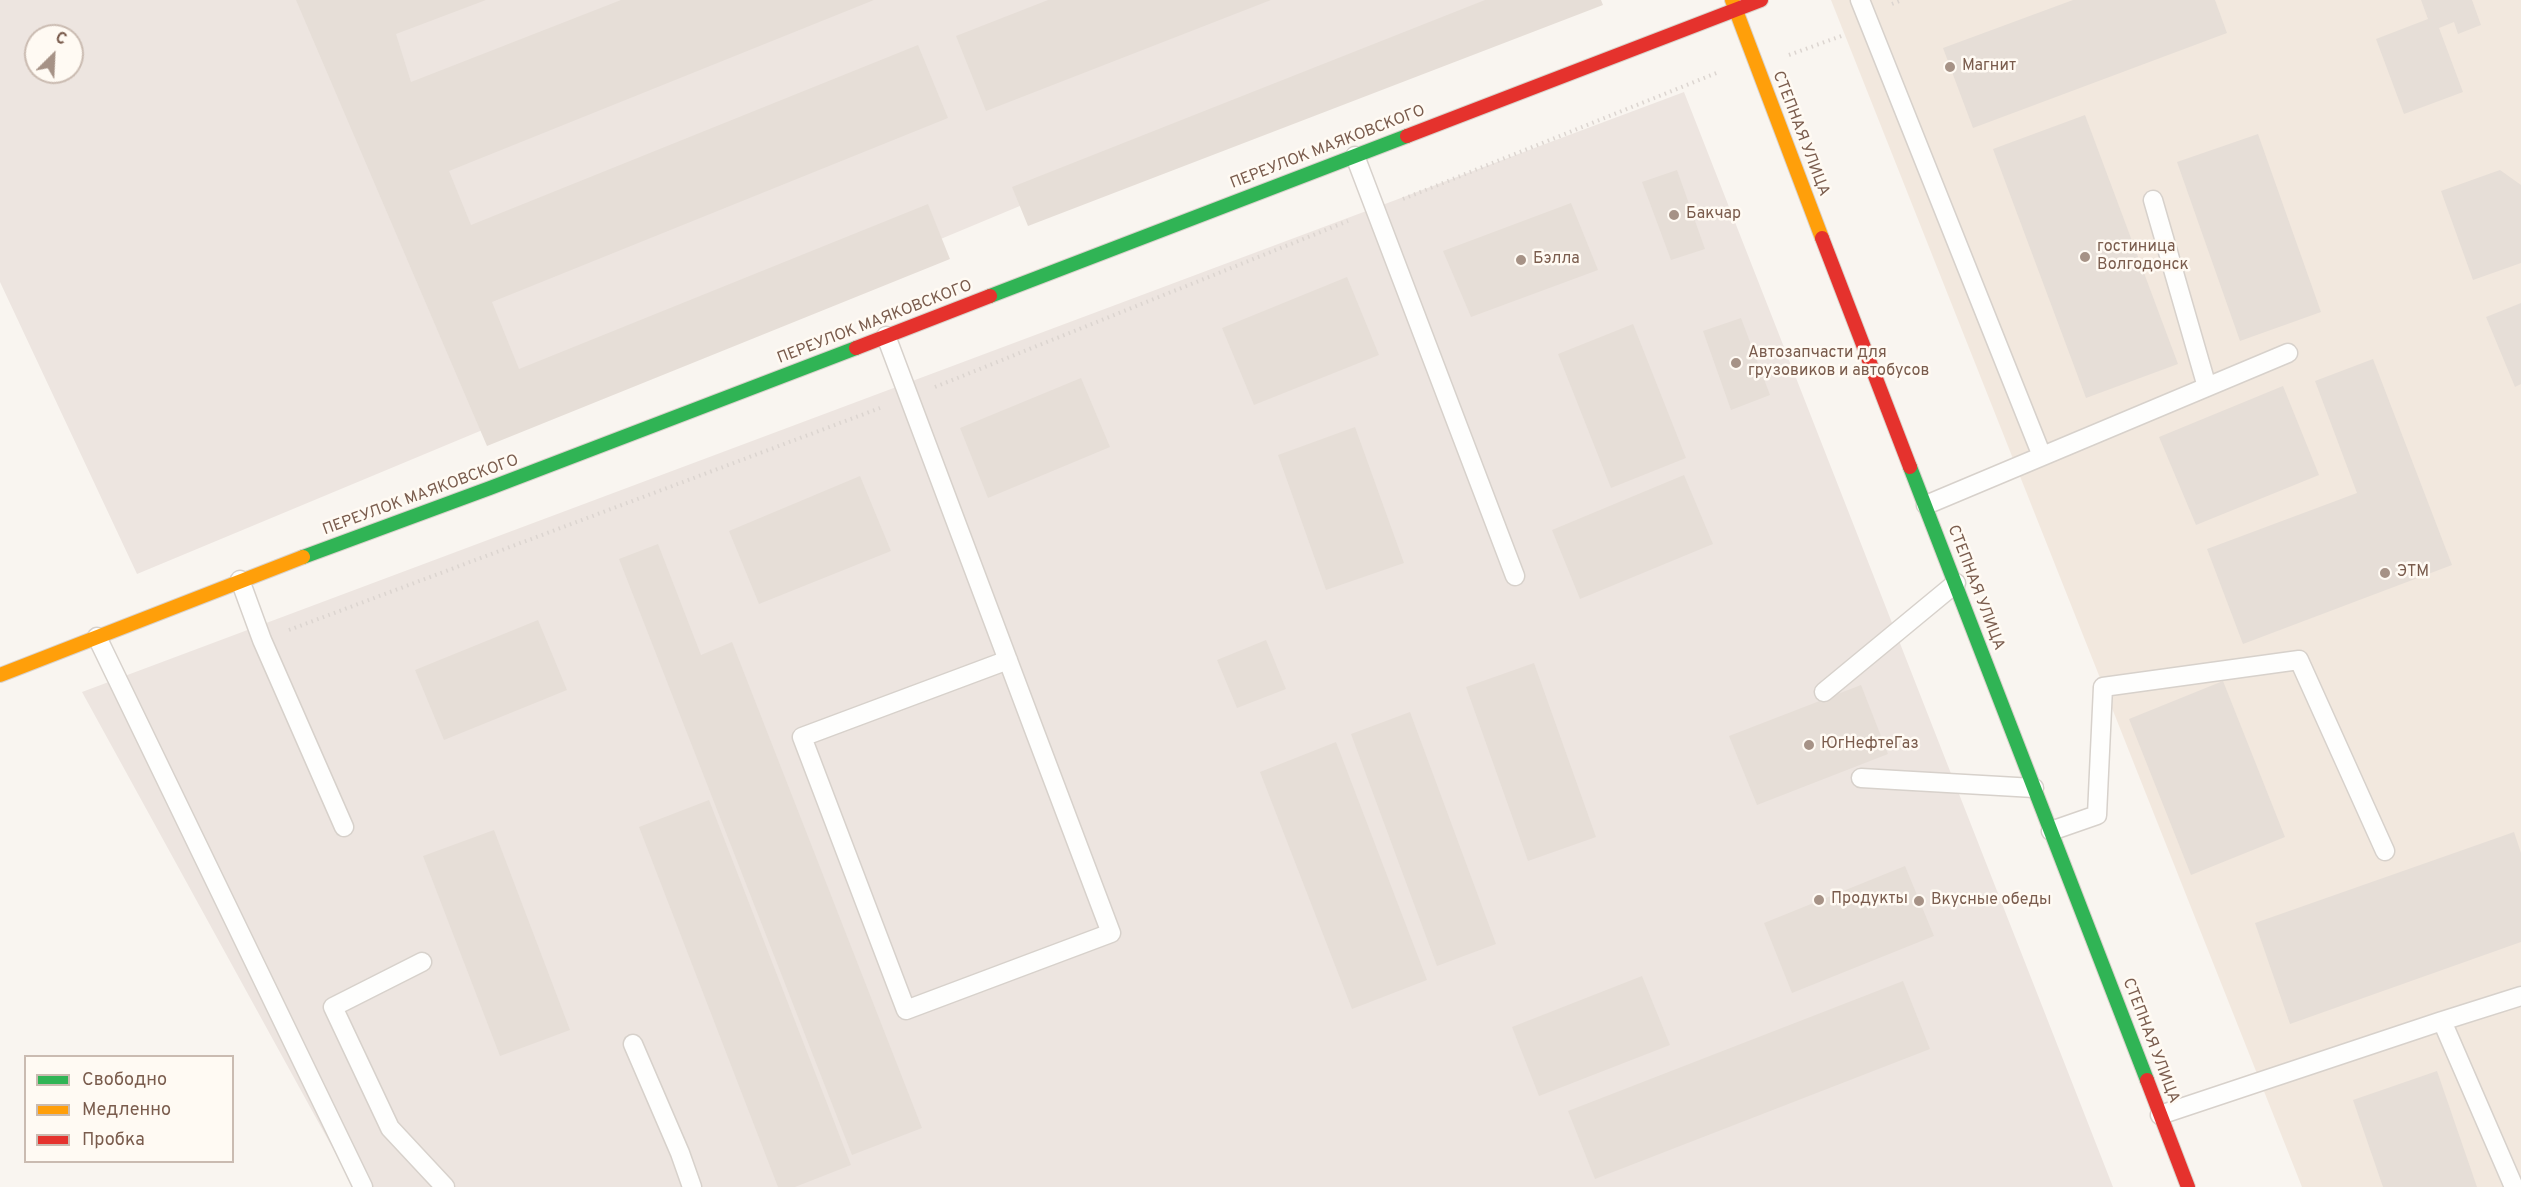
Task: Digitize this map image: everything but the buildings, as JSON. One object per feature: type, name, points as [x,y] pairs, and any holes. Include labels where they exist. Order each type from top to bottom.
[{"type":"street","name":"ПЕРЕУЛОК МАЯКОВСКОГО","points":[[0,675],[240,580],[490,488],[1355,156],[1734,5],[1761,0]]},
{"type":"street","name":"СТЕПНАЯ УЛИЦА","points":[[1734,5],[2188,1187]]},
{"type":"lane","points":[[1862,7],[2042,456]]},
{"type":"lane","points":[[1355,156],[1515,576]]},
{"type":"lane","points":[[2153,200],[2208,387]]},
{"type":"lane","points":[[886,336],[1112,933],[906,1010],[802,737],[1008,660]]},
{"type":"lane","points":[[1926,505],[2288,353]]},
{"type":"lane","points":[[240,580],[262,640],[344,827]]},
{"type":"lane","points":[[1824,692],[1956,583]]},
{"type":"lane","points":[[97,637],[363,1187]]},
{"type":"lane","points":[[2051,831],[2097,815],[2103,687],[2299,660],[2385,851]]},
{"type":"lane","points":[[1861,778],[2034,788]]},
{"type":"lane","points":[[422,962],[333,1007],[390,1128],[445,1187]]},
{"type":"lane","points":[[2160,1115],[2521,996]]},
{"type":"lane","points":[[2442,1021],[2514,1187]]},
{"type":"lane","points":[[633,1044],[680,1153],[692,1187]]},
{"type":"path","points":[[262,640],[909,397],[1753,58],[1795,54],[1849,33],[1862,7]]},
{"type":"shaded area","points":[[0,0],[1514,0],[137,574],[0,282]]},
{"type":"shaded area","points":[[1831,0],[2521,0],[2521,1187],[2302,1187]]},
{"type":"shaded area","points":[[1684,92],[2113,1187],[354,1187],[82,692]]},
{"type":"traffic: fast","points":[[990,296],[1407,136]]},
{"type":"traffic: fast","points":[[303,557],[856,348]]},
{"type":"traffic: fast","points":[[1910,467],[2147,1080]]},
{"type":"traffic: slow","points":[[1732,0],[1822,238]]},
{"type":"traffic: slow","points":[[0,675],[303,557]]},
{"type":"traffic: jam","points":[[1407,136],[1761,0]]},
{"type":"traffic: jam","points":[[1822,238],[1910,467]]},
{"type":"traffic: jam","points":[[856,348],[990,296]]},
{"type":"traffic: jam","points":[[2147,1080],[2188,1187]]},
{"type":"place","name":"Магнит","points":[[1950,67]]},
{"type":"place","name":"Бакчар","points":[[1674,215]]},
{"type":"place","name":"гостиница Волгодонск","points":[[2085,257]]},
{"type":"place","name":"Бэлла","points":[[1521,260]]},
{"type":"place","name":"Автозапчасти для грузовиков и автобусов","points":[[1736,363]]},
{"type":"place","name":"ЭТМ","points":[[2385,573]]},
{"type":"place","name":"ЮгНефтеГаз","points":[[1809,745]]},
{"type":"place","name":"Продукты","points":[[1819,900]]},
{"type":"place","name":"Вкусные обеды","points":[[1919,901]]}]
